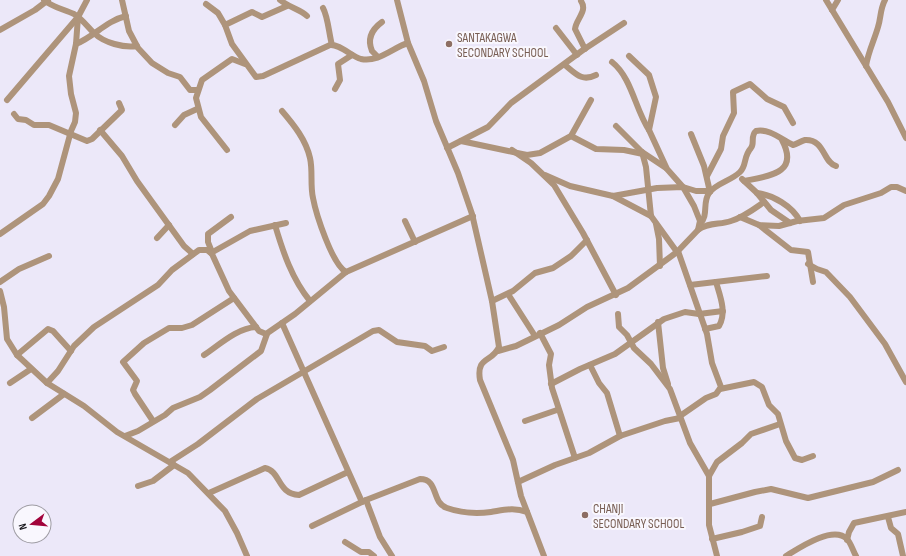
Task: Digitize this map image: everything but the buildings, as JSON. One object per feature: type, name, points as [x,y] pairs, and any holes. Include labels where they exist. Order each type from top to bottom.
[{"type":"street","points":[[0,30],[35,10],[46,0],[49,5],[65,10],[78,17],[95,34],[123,47],[137,46]]},
{"type":"street","points":[[7,100],[78,17],[87,0]]},
{"type":"street","points":[[122,0],[129,31],[137,46],[152,63],[168,73],[180,77],[190,90],[197,90]]},
{"type":"street","points":[[280,0],[287,6],[301,11],[306,16]]},
{"type":"street","points":[[397,0],[408,43],[472,216],[492,301],[499,342],[498,350]]},
{"type":"street","points":[[826,0],[888,102],[904,130],[906,138]]},
{"type":"street","points":[[832,10],[838,0]]},
{"type":"street","points":[[866,66],[868,52],[878,27],[880,14],[885,0]]},
{"type":"street","points":[[581,1],[584,5],[584,10],[578,17],[575,29],[585,49]]},
{"type":"street","points":[[206,4],[218,13],[225,26],[229,40],[253,75],[259,77],[332,45]]},
{"type":"street","points":[[225,26],[248,13],[255,12],[262,17],[287,6]]},
{"type":"street","points":[[323,8],[326,13],[327,27],[332,45],[352,56],[366,59],[378,57],[408,43]]},
{"type":"street","points":[[76,44],[95,34],[111,20],[126,16]]},
{"type":"street","points":[[0,234],[35,210],[49,196],[58,179],[70,134],[76,119],[69,76],[76,44],[78,17]]},
{"type":"street","points":[[378,57],[372,51],[370,38],[372,31],[382,22]]},
{"type":"street","points":[[447,148],[488,126],[511,103],[624,22]]},
{"type":"street","points":[[556,28],[577,55]]},
{"type":"street","points":[[335,89],[340,80],[338,64],[352,56]]},
{"type":"street","points":[[629,56],[647,72],[655,92],[656,97],[649,130]]},
{"type":"street","points":[[227,150],[201,117],[197,108],[197,90],[204,78],[232,59],[246,65]]},
{"type":"street","points":[[612,62],[621,72],[633,92],[636,105],[667,169]]},
{"type":"street","points":[[565,65],[584,78],[590,78],[596,75]]},
{"type":"street","points":[[707,176],[721,149],[723,136],[734,113],[733,92],[750,84],[767,99],[784,107],[793,123]]},
{"type":"street","points":[[461,141],[534,155],[571,136],[591,100]]},
{"type":"street","points":[[14,114],[18,119],[26,120],[34,125],[49,125],[87,141],[92,139],[122,110],[119,103]]},
{"type":"street","points":[[175,125],[184,115],[197,108]]},
{"type":"street","points":[[282,111],[297,129],[311,158],[312,197],[322,228],[339,265],[346,272]]},
{"type":"street","points":[[616,126],[643,153],[667,169],[683,186],[698,214],[699,227]]},
{"type":"street","points":[[100,130],[120,152],[140,186],[184,246],[193,254]]},
{"type":"street","points":[[613,196],[683,186],[696,191],[710,191],[735,176],[742,168],[746,153],[752,146],[754,133],[761,131],[793,145],[802,140],[812,141],[821,148],[830,164],[836,166]]},
{"type":"street","points":[[544,556],[527,512],[513,460],[496,416],[484,394],[479,373],[480,364],[498,350],[508,349],[537,335],[587,307],[616,295],[660,266],[678,252],[705,218],[706,202],[710,191],[707,176],[691,134]]},
{"type":"street","points":[[571,136],[596,149],[624,150],[643,153]]},
{"type":"street","points":[[744,181],[768,177],[784,166],[787,155],[781,139]]},
{"type":"street","points":[[512,150],[531,163],[554,185],[587,240],[616,295]]},
{"type":"street","points":[[643,153],[646,167],[647,190],[651,216],[678,252],[705,329],[720,388]]},
{"type":"street","points":[[543,174],[570,186],[613,196],[651,216]]},
{"type":"street","points":[[735,176],[744,181],[757,193],[771,210],[790,223]]},
{"type":"street","points":[[759,225],[779,226],[800,221],[824,218],[844,205],[882,193],[891,187],[897,187],[906,191]]},
{"type":"street","points":[[757,193],[773,198],[792,210],[800,221]]},
{"type":"street","points":[[699,227],[724,223],[740,217],[764,202]]},
{"type":"street","points":[[125,436],[134,433],[173,408],[200,397],[242,367],[261,351],[267,334],[346,272],[472,216]]},
{"type":"street","points":[[231,217],[208,234],[208,242],[234,298],[246,311],[261,333],[267,334]]},
{"type":"street","points":[[740,217],[759,225],[791,250],[808,252],[808,264],[813,282]]},
{"type":"street","points":[[405,221],[415,242]]},
{"type":"street","points":[[47,383],[58,371],[70,351],[94,327],[161,282],[172,270],[193,254],[203,249],[212,252],[250,231],[286,224]]},
{"type":"street","points":[[656,224],[659,239],[660,266]]},
{"type":"street","points":[[157,238],[170,225]]},
{"type":"street","points":[[275,225],[288,262],[304,294],[310,301]]},
{"type":"street","points":[[492,301],[508,294],[530,279],[535,273],[553,268],[571,256],[587,240]]},
{"type":"street","points":[[0,282],[19,269],[49,256]]},
{"type":"street","points":[[808,264],[826,272],[847,293],[885,344],[905,379]]},
{"type":"street","points":[[690,285],[767,276]]},
{"type":"street","points":[[705,329],[719,326],[723,311],[716,282]]},
{"type":"street","points":[[0,291],[4,307],[7,339],[17,355],[47,383],[125,436],[188,473],[224,511],[237,533],[247,556]]},
{"type":"street","points":[[508,294],[551,354],[549,365],[551,384],[558,410],[575,458]]},
{"type":"street","points":[[153,421],[133,391],[137,381],[123,362],[144,343],[169,328],[182,328],[192,325],[234,298]]},
{"type":"street","points":[[551,384],[615,354],[658,322],[684,312],[699,314],[723,311]]},
{"type":"street","points":[[618,314],[620,327],[636,351],[650,364],[670,389]]},
{"type":"street","points":[[658,322],[663,368],[693,449],[709,476],[709,525],[717,556]]},
{"type":"street","points":[[282,323],[348,472],[364,501],[380,537],[392,556]]},
{"type":"street","points":[[204,355],[247,328],[256,327]]},
{"type":"street","points":[[17,355],[48,329],[53,331],[70,351]]},
{"type":"street","points":[[138,486],[153,481],[172,463],[256,399],[376,330],[380,330],[397,342],[422,346],[432,351],[444,347]]},
{"type":"street","points":[[590,365],[599,383],[607,393],[620,436]]},
{"type":"street","points":[[10,383],[31,369]]},
{"type":"street","points":[[518,482],[555,465],[575,458],[620,436],[680,417],[706,398],[716,394],[720,388],[754,382],[760,385],[764,390],[769,405],[778,414],[786,441],[795,458],[802,460],[814,456]]},
{"type":"street","points":[[32,418],[64,394]]},
{"type":"street","points":[[525,421],[558,410]]},
{"type":"street","points":[[709,476],[716,462],[742,444],[751,434],[780,424]]},
{"type":"street","points":[[209,494],[265,468],[272,471],[285,490],[299,495],[348,472]]},
{"type":"street","points":[[710,504],[749,493],[771,489],[808,498],[873,482],[898,470]]},
{"type":"street","points":[[312,526],[364,501],[416,480],[424,479],[430,482],[438,502],[446,508],[467,513],[510,509],[519,509],[527,512]]},
{"type":"street","points":[[856,556],[848,540],[849,532],[854,524],[906,512]]},
{"type":"street","points":[[712,539],[755,528],[762,524],[762,517]]},
{"type":"street","points":[[888,517],[891,528],[898,534],[903,556]]},
{"type":"street","points":[[786,556],[826,536],[838,535],[848,540]]},
{"type":"street","points":[[345,542],[360,552],[369,552],[374,556]]},
{"type":"place","name":"SANTAKAGWA SECONDARY SCHOOL","points":[[449,44]]},
{"type":"place","name":"CHANJI SECONDARY SCHOOL","points":[[585,515]]}]
